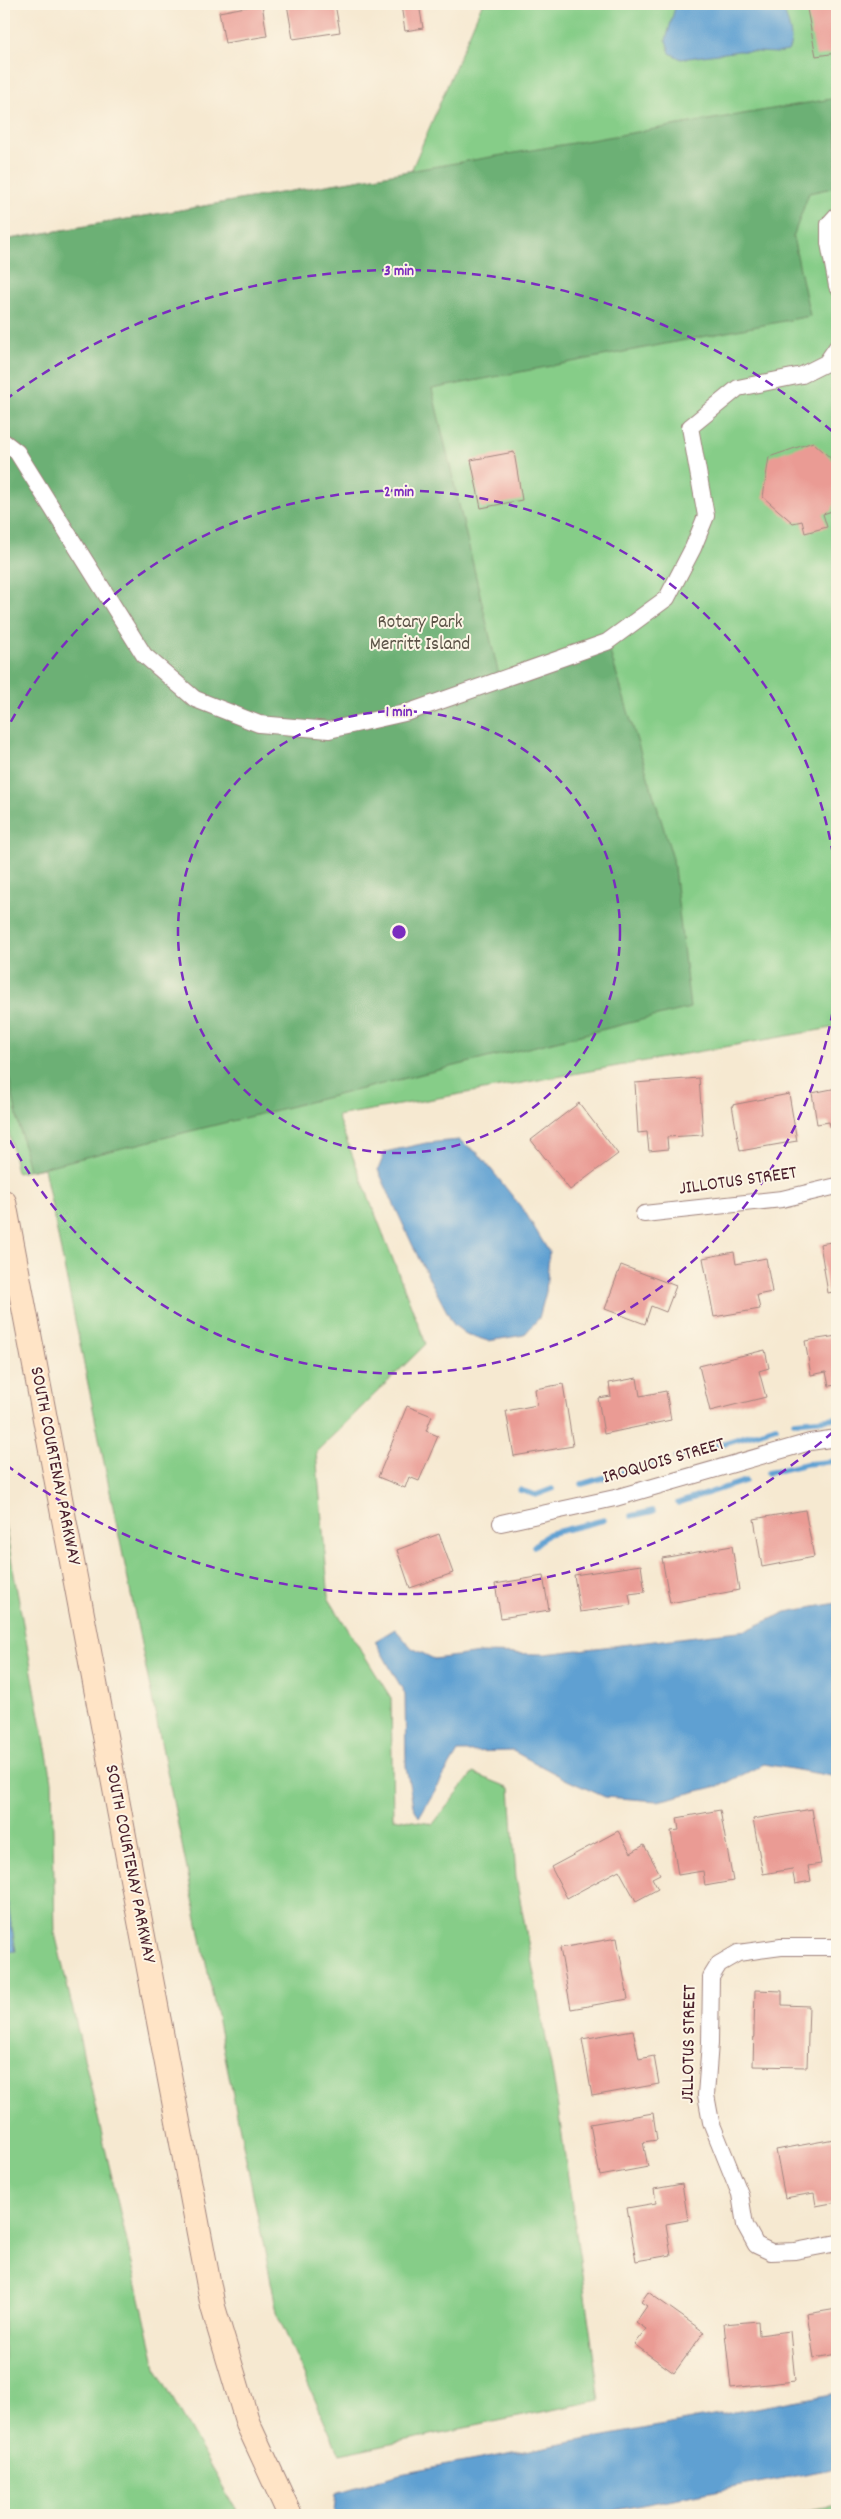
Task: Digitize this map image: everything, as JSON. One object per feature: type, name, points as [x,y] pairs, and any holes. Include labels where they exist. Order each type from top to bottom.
[{"type":"main road","name":"SOUTH COURTENAY PARKWAY","points":[[4,1202],[213,2307],[248,2424],[290,2515]]},
{"type":"street","points":[[837,215],[829,224],[837,286]]},
{"type":"street","points":[[4,442],[17,452],[144,655],[195,699],[259,724],[329,730],[408,712],[607,642],[667,598],[693,548],[706,516],[690,427],[738,388],[802,375],[826,363],[837,347]]},
{"type":"street","name":"JILLOTUS STREET","points":[[644,1214],[782,1199],[837,1186]]},
{"type":"street","name":"IROQUOIS STREET","points":[[501,1523],[615,1498],[810,1442],[837,1438]]},
{"type":"street","name":"JILLOTUS STREET","points":[[837,1947],[781,1947],[738,1953],[719,1964],[711,1977],[710,2043],[706,2095],[711,2122],[740,2194],[745,2225],[756,2245],[771,2252],[795,2251],[837,2244]]},
{"type":"green space","name":"Rotary Park Merritt Island","points":[[482,4],[837,4],[837,1027],[337,1116],[426,1344],[316,1452],[329,1599],[391,1698],[393,1818],[433,1824],[473,1773],[510,1788],[516,1878],[555,2087],[600,2400],[339,2454],[278,2316],[44,1168],[17,1173],[4,1108],[4,240],[411,171]]},
{"type":"green space","name":"Rotary Park Merritt Island","points":[[837,98],[837,187],[809,193],[793,237],[810,316],[432,389],[500,680],[607,642],[673,859],[690,1008],[29,1171],[4,1055],[4,240]]},
{"type":"green space","points":[[4,1520],[52,1781],[55,1933],[157,2371],[239,2515],[4,2515]]},
{"type":"green space","points":[[837,2506],[837,2515],[786,2515]]},
{"type":"water","points":[[676,4],[783,4],[791,39],[788,51],[777,53],[739,51],[681,59],[670,53],[666,40]]},
{"type":"water","points":[[459,1140],[479,1154],[525,1212],[549,1252],[546,1292],[539,1318],[524,1335],[488,1341],[466,1334],[454,1325],[419,1259],[378,1170],[385,1152],[426,1143]]},
{"type":"water","points":[[837,1603],[837,1777],[764,1764],[722,1785],[658,1801],[605,1797],[567,1780],[513,1751],[458,1752],[419,1817],[413,1806],[406,1766],[405,1694],[375,1641],[395,1629],[412,1648],[434,1659],[480,1653],[545,1654],[747,1630],[786,1612]]},
{"type":"water","points":[[4,1883],[16,1951],[4,1952]]},
{"type":"water","points":[[837,2393],[837,2468],[589,2515],[336,2515],[334,2512],[336,2493],[400,2474]]},
{"type":"building","points":[[262,4],[267,36],[225,43],[219,12]]},
{"type":"building","points":[[287,4],[335,4],[340,32],[293,39]]},
{"type":"building","points":[[419,4],[423,28],[405,31],[401,5]]},
{"type":"building","points":[[806,4],[837,4],[837,53],[816,56]]},
{"type":"building","points":[[813,442],[837,464],[837,494],[832,511],[823,514],[827,527],[805,533],[802,521],[793,523],[763,497],[769,457]]},
{"type":"building","points":[[514,452],[522,500],[481,508],[471,460]]},
{"type":"building","points":[[699,1078],[703,1135],[667,1137],[668,1149],[649,1151],[647,1132],[638,1133],[635,1083]]},
{"type":"building","points":[[837,1088],[837,1129],[831,1130],[829,1122],[817,1124],[812,1093]]},
{"type":"building","points":[[789,1094],[797,1141],[740,1151],[732,1105]]},
{"type":"building","points":[[579,1103],[618,1154],[570,1190],[531,1140]]},
{"type":"building","points":[[837,1241],[837,1291],[828,1293],[820,1244]]},
{"type":"building","points":[[734,1252],[736,1264],[766,1258],[772,1292],[757,1295],[760,1309],[714,1317],[703,1258]]},
{"type":"building","points":[[621,1265],[676,1286],[666,1312],[651,1306],[645,1324],[605,1309]]},
{"type":"building","points":[[837,1336],[837,1385],[829,1386],[826,1372],[811,1375],[805,1341]]},
{"type":"building","points":[[765,1350],[769,1368],[759,1371],[766,1397],[710,1411],[699,1366]]},
{"type":"building","points":[[637,1378],[640,1396],[666,1391],[671,1420],[604,1434],[598,1398],[611,1396],[609,1383]]},
{"type":"building","points":[[563,1384],[573,1446],[514,1456],[506,1411],[537,1405],[535,1389]]},
{"type":"building","points":[[407,1406],[432,1416],[426,1431],[438,1436],[419,1481],[409,1477],[405,1488],[378,1477]]},
{"type":"building","points":[[805,1510],[814,1557],[762,1567],[754,1519]]},
{"type":"building","points":[[439,1534],[453,1573],[410,1588],[397,1550]]},
{"type":"building","points":[[732,1546],[739,1590],[670,1603],[662,1558]]},
{"type":"building","points":[[641,1565],[645,1592],[629,1594],[631,1605],[580,1612],[574,1575]]},
{"type":"building","points":[[543,1576],[549,1610],[501,1618],[495,1584]]},
{"type":"building","points":[[812,1809],[821,1864],[808,1866],[811,1881],[795,1884],[792,1869],[763,1874],[753,1819]]},
{"type":"building","points":[[720,1810],[733,1881],[705,1886],[703,1871],[678,1875],[671,1831],[679,1830],[677,1818]]},
{"type":"building","points":[[618,1831],[631,1853],[644,1845],[660,1874],[652,1878],[658,1889],[636,1901],[619,1870],[567,1898],[551,1867]]},
{"type":"building","points":[[617,1938],[628,1999],[571,2009],[560,1948]]},
{"type":"building","points":[[755,1990],[782,1991],[782,2005],[809,2006],[807,2067],[753,2066]]},
{"type":"building","points":[[633,2030],[639,2059],[654,2056],[659,2084],[592,2096],[582,2039]]},
{"type":"building","points":[[653,2113],[657,2140],[643,2142],[648,2167],[600,2176],[590,2124]]},
{"type":"building","points":[[834,2139],[837,2157],[837,2202],[816,2206],[814,2193],[785,2198],[776,2150]]},
{"type":"building","points":[[682,2184],[688,2220],[666,2224],[671,2255],[636,2261],[627,2208],[656,2203],[654,2189]]},
{"type":"building","points":[[648,2292],[704,2332],[674,2373],[634,2344],[646,2329],[636,2322],[647,2306],[641,2302]]},
{"type":"building","points":[[837,2309],[837,2354],[814,2358],[807,2314]]},
{"type":"building","points":[[758,2321],[759,2335],[790,2331],[795,2381],[731,2388],[724,2324]]},
{"type":"waterway","points":[[794,1422],[837,1418]]},
{"type":"waterway","points":[[676,1458],[776,1427]]},
{"type":"waterway","points":[[768,1473],[806,1464],[837,1461]]},
{"type":"waterway","points":[[582,1484],[658,1462]]},
{"type":"waterway","points":[[678,1503],[745,1481]]},
{"type":"waterway","points":[[520,1490],[536,1495],[552,1489]]},
{"type":"waterway","points":[[631,1516],[653,1511]]},
{"type":"waterway","points":[[534,1546],[548,1534],[604,1520]]}]
